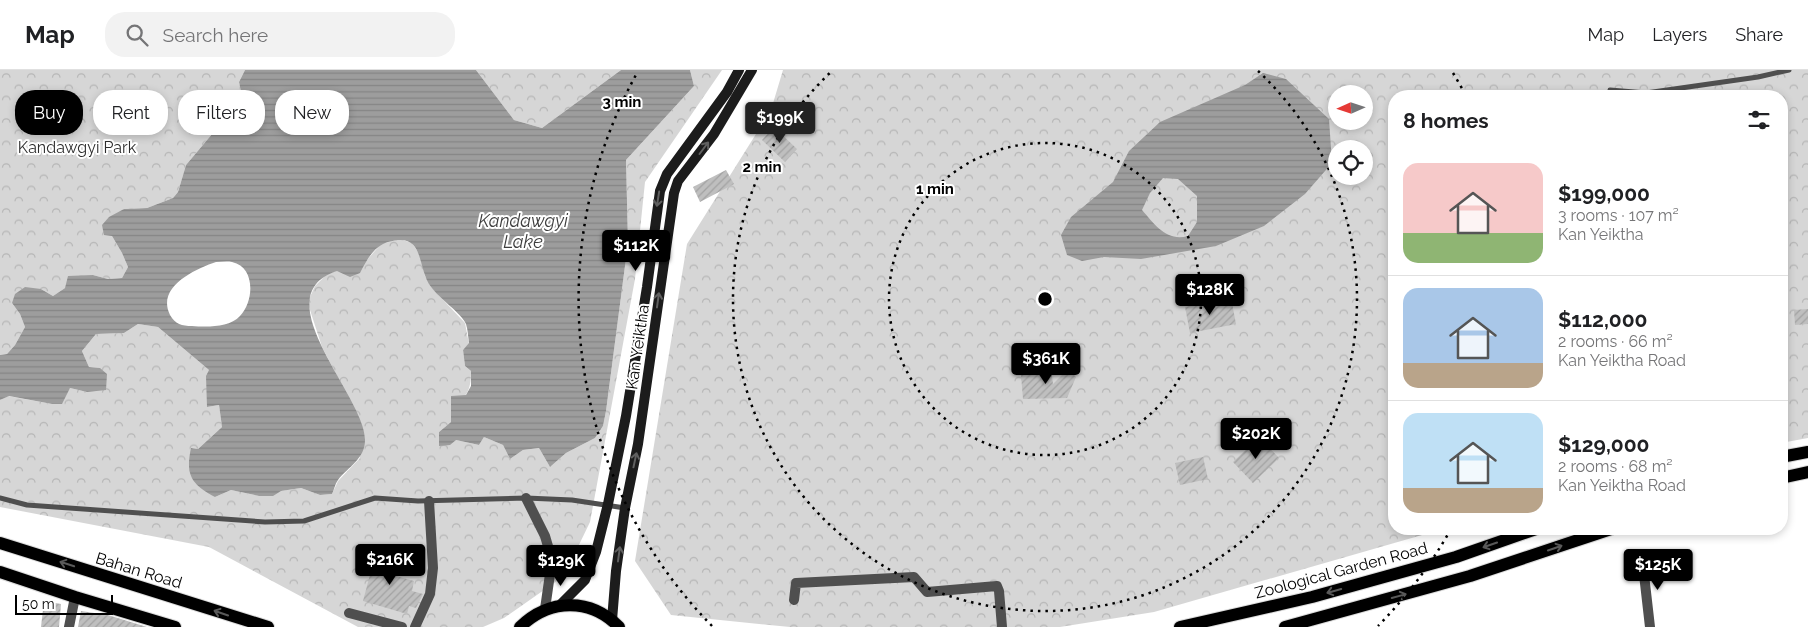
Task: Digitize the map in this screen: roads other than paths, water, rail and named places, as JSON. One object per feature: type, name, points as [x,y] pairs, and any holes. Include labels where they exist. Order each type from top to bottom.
[{"type":"main road","points":[[560,605],[585,580],[596,552],[608,504],[626,416],[660,191],[667,174],[727,92],[739,70]]},
{"type":"main road","name":"Kan Yeiktha","points":[[615,623],[616,571],[625,508],[638,444],[674,193],[678,181],[716,130],[752,70]]},
{"type":"main road","points":[[706,121],[716,130]]},
{"type":"main road","points":[[1788,456],[1808,452]]},
{"type":"main road","points":[[1788,476],[1808,472]]},
{"type":"main road","name":"Zoological Garden Road","points":[[1180,627],[1312,597],[1456,557],[1519,535]]},
{"type":"main road","points":[[1285,627],[1470,576],[1593,535]]},
{"type":"main road","name":"Bahan Road","points":[[0,543],[268,627]]},
{"type":"main road","points":[[0,572],[144,622],[174,627]]},
{"type":"main road","points":[[520,627],[545,609],[560,605],[574,605],[592,609],[615,623]]},
{"type":"street","points":[[526,498],[546,536],[552,560],[545,609]]},
{"type":"street","points":[[416,627],[430,594],[432,568],[429,501]]},
{"type":"street","points":[[1642,557],[1650,627]]},
{"type":"street","points":[[794,600],[796,583],[914,576],[927,592],[997,586],[1000,591],[1002,627]]},
{"type":"street","points":[[69,627],[75,597]]},
{"type":"street","points":[[349,613],[402,627]]},
{"type":"lane","points":[[1666,90],[1789,70]]},
{"type":"lane","points":[[0,498],[27,505],[265,522],[304,521],[375,498],[429,501],[526,498],[572,500],[625,508]]},
{"type":"water","name":"Kandawgyi Lake","points":[[245,70],[476,70],[514,120],[542,128],[621,70],[690,70],[694,86],[626,160],[628,243],[606,411],[603,426],[595,438],[566,453],[550,467],[539,448],[523,450],[510,459],[503,445],[484,437],[479,445],[456,440],[450,445],[439,446],[439,432],[451,422],[451,396],[466,395],[471,386],[471,371],[465,366],[463,350],[469,343],[467,329],[464,320],[431,287],[426,279],[414,246],[409,242],[400,240],[383,244],[375,250],[360,273],[350,277],[337,271],[316,284],[309,302],[313,324],[323,349],[361,421],[365,440],[359,458],[338,480],[332,494],[320,495],[301,488],[281,491],[273,496],[259,496],[231,490],[215,497],[201,488],[192,478],[190,472],[189,458],[191,448],[198,449],[222,427],[219,405],[207,407],[206,376],[209,370],[158,327],[138,324],[124,333],[96,334],[82,351],[89,367],[100,368],[107,374],[106,390],[87,392],[70,388],[62,404],[9,396],[0,400],[0,355],[7,354],[15,345],[25,327],[20,314],[12,303],[15,294],[25,287],[41,289],[53,296],[65,288],[68,276],[93,275],[108,279],[122,278],[128,267],[112,236],[104,235],[102,225],[109,217],[124,209],[147,208],[173,198],[178,192],[186,165],[211,135],[265,135],[265,90],[241,90],[239,82]],"holes":[[[216,262],[240,265],[249,278],[250,294],[245,310],[235,320],[224,325],[185,326],[179,324],[170,315],[167,305],[168,296],[173,288],[198,269]]]},
{"type":"water","points":[[1263,73],[1286,79],[1328,118],[1330,140],[1328,140],[1328,168],[1305,194],[1264,226],[1216,246],[1141,259],[1104,257],[1082,261],[1067,255],[1061,235],[1071,217],[1113,182],[1129,151],[1160,122],[1245,85]],"holes":[[[1163,178],[1178,179],[1197,196],[1197,222],[1188,236],[1174,237],[1162,231],[1142,210],[1150,193]]]},
{"type":"park label","name":"Kandawgyi Park","points":[[77,147]]}]
